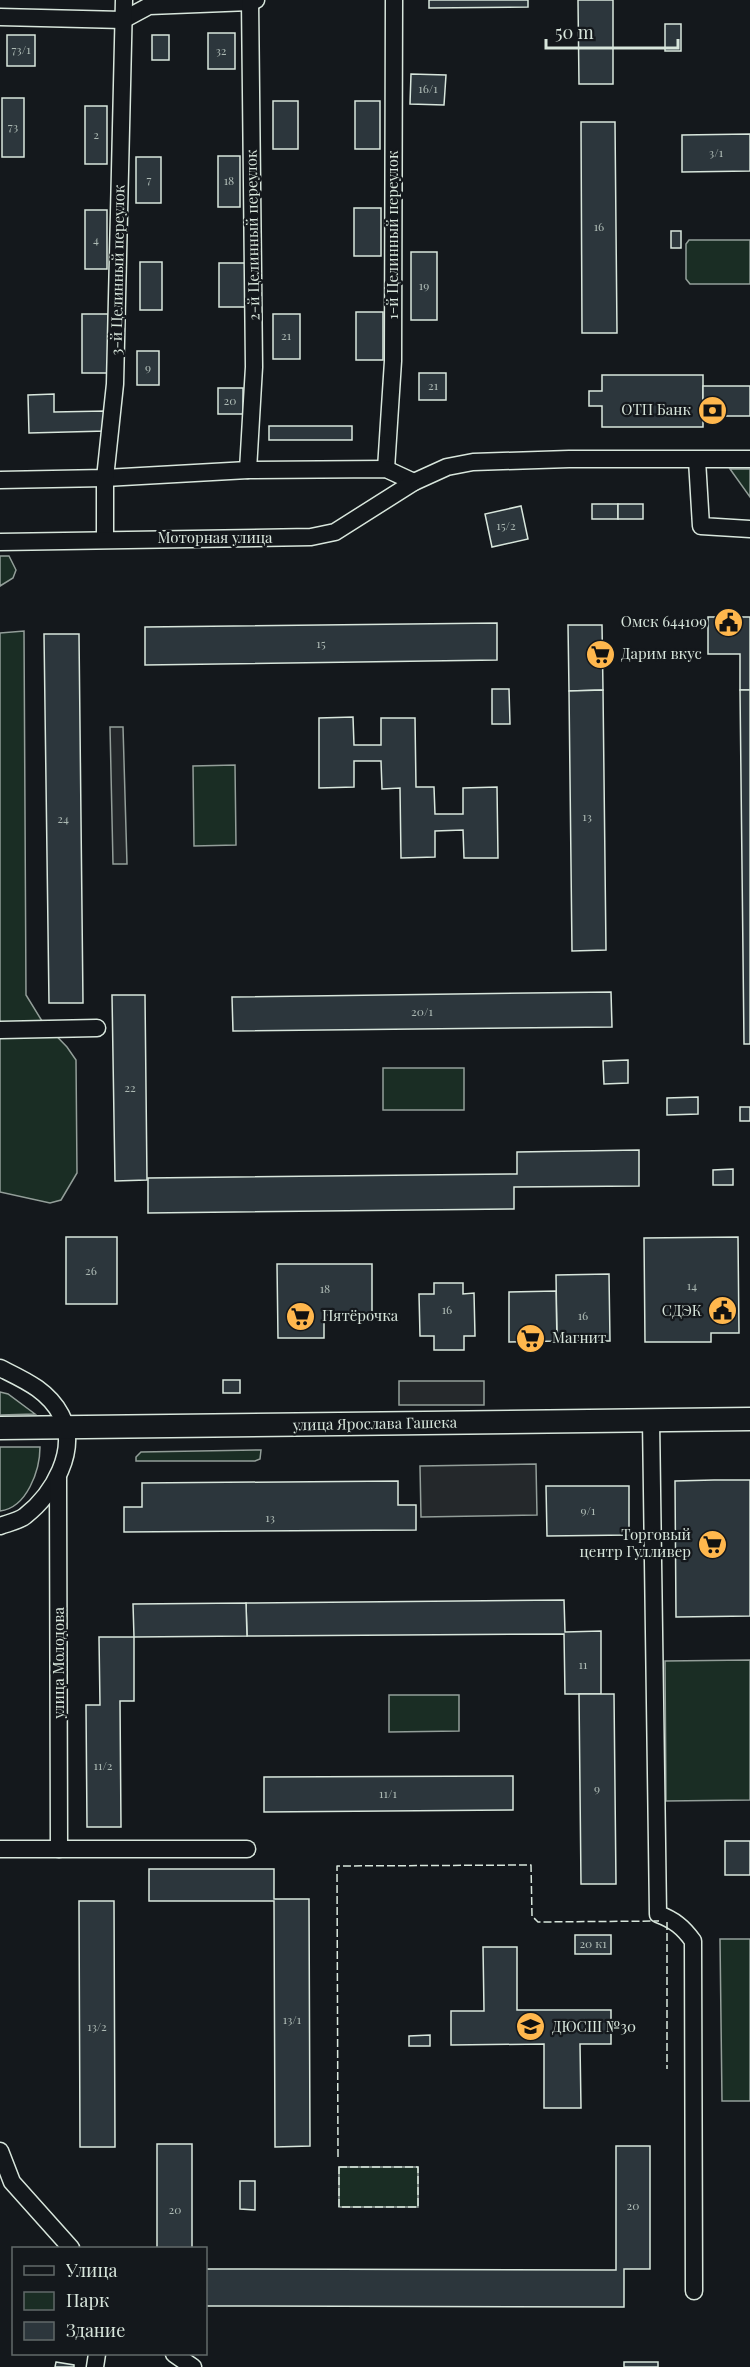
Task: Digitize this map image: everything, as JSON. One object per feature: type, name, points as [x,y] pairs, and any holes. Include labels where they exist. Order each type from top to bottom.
[{"type":"main road","name":"улица Ярослава Гашека","points":[[0,1428],[750,1419]]},
{"type":"street","name":"3-й Целинный переулок","points":[[105,539],[105,478],[115,384],[124,0]]},
{"type":"street","name":"1-й Целинный переулок","points":[[386,469],[393,361],[394,0]]},
{"type":"street","points":[[0,17],[123,20],[150,6],[252,1]]},
{"type":"street","name":"2-й Целинный переулок","points":[[248,470],[254,367],[252,1]]},
{"type":"street","points":[[697,459],[701,526],[750,529]]},
{"type":"street","name":"Моторная улица","points":[[0,542],[311,537],[335,532],[414,482],[447,467],[495,460],[750,459]]},
{"type":"street","points":[[0,480],[105,478],[248,470],[386,469],[414,482]]},
{"type":"street","points":[[0,1030],[97,1028]]},
{"type":"street","points":[[0,1368],[32,1383],[61,1414],[66,1428],[63,1466],[58,1478],[24,1517],[0,1526]]},
{"type":"street","points":[[651,1420],[658,1914],[682,1927],[693,1941],[694,2292]]},
{"type":"street","name":"улица Молодова","points":[[58,1478],[59,1849]]},
{"type":"street","points":[[0,1849],[247,1849]]},
{"type":"street","points":[[0,2151],[12,2182],[70,2247]]},
{"type":"street","points":[[175,2355],[193,2367]]},
{"type":"green space","points":[[689,240],[750,240],[750,284],[690,284],[686,279],[686,244]]},
{"type":"green space","points":[[730,469],[750,469],[750,497]]},
{"type":"green space","points":[[0,556],[9,556],[16,570],[13,578],[0,586]]},
{"type":"green space","points":[[24,631],[26,995],[42,1021],[76,1060],[77,1173],[61,1200],[50,1203],[0,1192],[0,633]]},
{"type":"green space","points":[[235,765],[236,845],[194,846],[193,766]]},
{"type":"green space","points":[[383,1068],[464,1068],[464,1110],[383,1110]]},
{"type":"green space","points":[[0,1392],[8,1394],[35,1414],[0,1415]]},
{"type":"green space","points":[[0,1447],[40,1447],[38,1466],[25,1495],[18,1503],[0,1511]]},
{"type":"green space","points":[[261,1450],[260,1459],[255,1461],[136,1461],[136,1457],[141,1452]]},
{"type":"green space","points":[[750,1660],[750,1800],[666,1801],[665,1661]]},
{"type":"green space","points":[[389,1695],[459,1695],[459,1731],[389,1732]]},
{"type":"green space","points":[[720,1939],[750,1939],[750,2101],[722,2101]]},
{"type":"green space","points":[[339,2167],[418,2167],[418,2207],[339,2207]]},
{"type":"shaded area","points":[[110,727],[123,727],[127,864],[113,864]]},
{"type":"shaded area","points":[[399,1381],[484,1381],[484,1405],[399,1405]]},
{"type":"shaded area","points":[[536,1464],[537,1515],[421,1517],[420,1466]]},
{"type":"building","points":[[429,0],[528,0],[528,7],[429,8]]},
{"type":"building","points":[[578,0],[613,0],[613,84],[579,84]]},
{"type":"building","points":[[665,24],[681,24],[681,51],[665,51]]},
{"type":"building","points":[[208,33],[235,33],[235,69],[208,69]]},
{"type":"building","points":[[7,35],[35,35],[35,66],[7,66]]},
{"type":"building","points":[[152,35],[169,35],[169,60],[152,60]]},
{"type":"building","points":[[411,74],[446,75],[444,105],[410,104]]},
{"type":"building","points":[[2,98],[24,98],[24,157],[2,157]]},
{"type":"building","points":[[273,101],[298,101],[298,149],[273,149]]},
{"type":"building","points":[[355,101],[380,101],[380,149],[355,149]]},
{"type":"building","points":[[85,106],[107,106],[107,164],[85,164]]},
{"type":"building","points":[[581,122],[615,122],[617,333],[582,333]]},
{"type":"building","points":[[750,134],[750,171],[682,172],[682,135]]},
{"type":"building","points":[[218,156],[240,156],[240,207],[218,207]]},
{"type":"building","points":[[136,157],[161,157],[161,203],[136,203]]},
{"type":"building","points":[[354,208],[381,208],[381,256],[354,256]]},
{"type":"building","points":[[85,210],[107,210],[107,269],[85,269]]},
{"type":"building","points":[[671,231],[681,231],[681,248],[671,248]]},
{"type":"building","points":[[411,252],[437,252],[437,320],[411,320]]},
{"type":"building","points":[[140,262],[162,262],[162,310],[140,310]]},
{"type":"building","points":[[219,263],[249,263],[249,307],[219,307]]},
{"type":"building","points":[[356,312],[383,312],[383,360],[356,360]]},
{"type":"building","points":[[82,314],[108,314],[108,373],[82,373]]},
{"type":"building","points":[[273,314],[300,314],[300,359],[273,359]]},
{"type":"building","points":[[137,351],[159,351],[159,385],[137,385]]},
{"type":"building","points":[[419,373],[446,373],[446,400],[419,400]]},
{"type":"building","points":[[602,375],[703,375],[703,427],[602,427],[602,406],[589,406],[589,391],[602,391]]},
{"type":"building","points":[[703,386],[750,386],[750,416],[703,416]]},
{"type":"building","points":[[218,388],[243,388],[243,414],[218,414]]},
{"type":"building","points":[[54,394],[54,412],[105,411],[106,431],[29,433],[28,395]]},
{"type":"building","points":[[269,426],[352,426],[352,440],[269,440]]},
{"type":"building","points":[[592,504],[618,504],[618,519],[592,519]]},
{"type":"building","points":[[618,504],[643,504],[643,519],[618,519]]},
{"type":"building","points":[[521,506],[528,539],[492,547],[485,514]]},
{"type":"building","points":[[708,617],[750,617],[750,690],[740,690],[740,654],[708,654]]},
{"type":"building","points":[[497,623],[497,660],[145,665],[145,627]]},
{"type":"building","points":[[568,625],[602,625],[603,690],[569,691]]},
{"type":"building","points":[[44,634],[79,634],[83,1003],[49,1003]]},
{"type":"building","points":[[492,689],[509,689],[510,724],[492,724]]},
{"type":"building","points":[[603,690],[606,950],[572,951],[569,691]]},
{"type":"building","points":[[740,690],[750,690],[750,1044],[744,1044]]},
{"type":"building","points":[[353,717],[354,745],[381,745],[381,718],[415,718],[416,787],[434,787],[435,814],[463,814],[463,788],[497,787],[498,858],[464,858],[463,830],[435,831],[435,857],[401,858],[400,788],[382,789],[381,761],[354,761],[354,787],[319,788],[319,718]]},
{"type":"building","points":[[611,992],[612,1027],[233,1031],[232,997]]},
{"type":"building","points":[[112,995],[145,995],[147,1180],[115,1181]]},
{"type":"building","points":[[628,1060],[628,1083],[604,1084],[603,1061]]},
{"type":"building","points":[[698,1097],[698,1114],[667,1115],[667,1098]]},
{"type":"building","points":[[740,1107],[750,1107],[750,1121],[740,1121]]},
{"type":"building","points":[[639,1150],[639,1186],[514,1187],[514,1209],[148,1213],[148,1178],[517,1174],[517,1152]]},
{"type":"building","points":[[733,1169],[733,1185],[713,1185],[713,1170]]},
{"type":"building","points":[[66,1237],[117,1237],[117,1304],[66,1304]]},
{"type":"building","points":[[738,1237],[739,1333],[711,1333],[711,1342],[645,1342],[644,1238]]},
{"type":"building","points":[[277,1264],[372,1264],[372,1314],[324,1315],[324,1338],[278,1338]]},
{"type":"building","points":[[609,1274],[610,1341],[557,1341],[556,1275]]},
{"type":"building","points":[[434,1283],[463,1283],[463,1294],[474,1293],[475,1336],[464,1336],[464,1350],[434,1350],[434,1336],[420,1336],[419,1294],[434,1294]]},
{"type":"building","points":[[556,1291],[557,1341],[509,1342],[509,1292]]},
{"type":"building","points":[[223,1380],[240,1380],[240,1393],[223,1393]]},
{"type":"building","name":"Торговый центр Гулливер","points":[[750,1480],[750,1616],[676,1617],[675,1481]]},
{"type":"building","points":[[398,1481],[398,1505],[416,1505],[416,1530],[124,1532],[124,1507],[142,1507],[142,1483]]},
{"type":"building","points":[[546,1486],[629,1486],[629,1535],[547,1536]]},
{"type":"building","points":[[564,1600],[565,1632],[601,1631],[601,1694],[565,1694],[564,1634],[247,1636],[246,1603]]},
{"type":"building","points":[[246,1603],[247,1636],[134,1637],[133,1604]]},
{"type":"building","points":[[99,1637],[134,1637],[134,1701],[120,1701],[121,1827],[87,1827],[86,1705],[100,1705]]},
{"type":"building","points":[[579,1694],[614,1694],[616,1884],[581,1884]]},
{"type":"building","points":[[513,1776],[513,1810],[264,1812],[264,1777]]},
{"type":"building","points":[[725,1841],[750,1841],[750,1875],[725,1875]]},
{"type":"building","points":[[149,1869],[274,1869],[274,1899],[309,1899],[310,2146],[275,2147],[274,1901],[149,1901]]},
{"type":"building","points":[[79,1901],[114,1901],[115,2147],[80,2147]]},
{"type":"building","points":[[575,1935],[611,1935],[611,1954],[575,1954]]},
{"type":"building","name":"ДЮСШ №30","points":[[483,1947],[517,1947],[517,2010],[611,2010],[611,2044],[580,2044],[581,2108],[544,2108],[544,2044],[451,2045],[451,2011],[484,2011]]},
{"type":"building","points":[[430,2035],[430,2046],[409,2046],[409,2036]]},
{"type":"building","points":[[157,2144],[192,2144],[192,2247],[157,2247]]},
{"type":"building","points":[[616,2146],[650,2146],[650,2269],[624,2269],[624,2307],[207,2306],[207,2269],[616,2270]]},
{"type":"building","points":[[240,2181],[255,2181],[255,2210],[240,2209]]},
{"type":"building","points":[[56,2362],[74,2365],[74,2367],[55,2367]]},
{"type":"building","points":[[624,2362],[658,2362],[658,2367],[624,2367]]},
{"type":"fence","points":[[338,2157],[337,1866],[531,1865],[532,1916],[538,1922],[659,1921]]},
{"type":"fence","points":[[667,1922],[667,2069]]},
{"type":"fence","points":[[339,2167],[418,2167],[418,2207],[339,2207],[339,2167]]},
{"type":"place","name":"ОТП Банк","points":[[712,410]]},
{"type":"place","name":"Омск 644109","points":[[728,622]]},
{"type":"place","name":"Дарим вкус","points":[[600,654]]},
{"type":"place","name":"СДЭК","points":[[723,1311]]},
{"type":"place","name":"Пятёрочка","points":[[301,1316]]},
{"type":"place","name":"Магнит","points":[[531,1338]]},
{"type":"place","name":"Торговый центр Гулливер","points":[[712,1544]]},
{"type":"place","name":"ДЮСШ №30","points":[[531,2027]]}]
